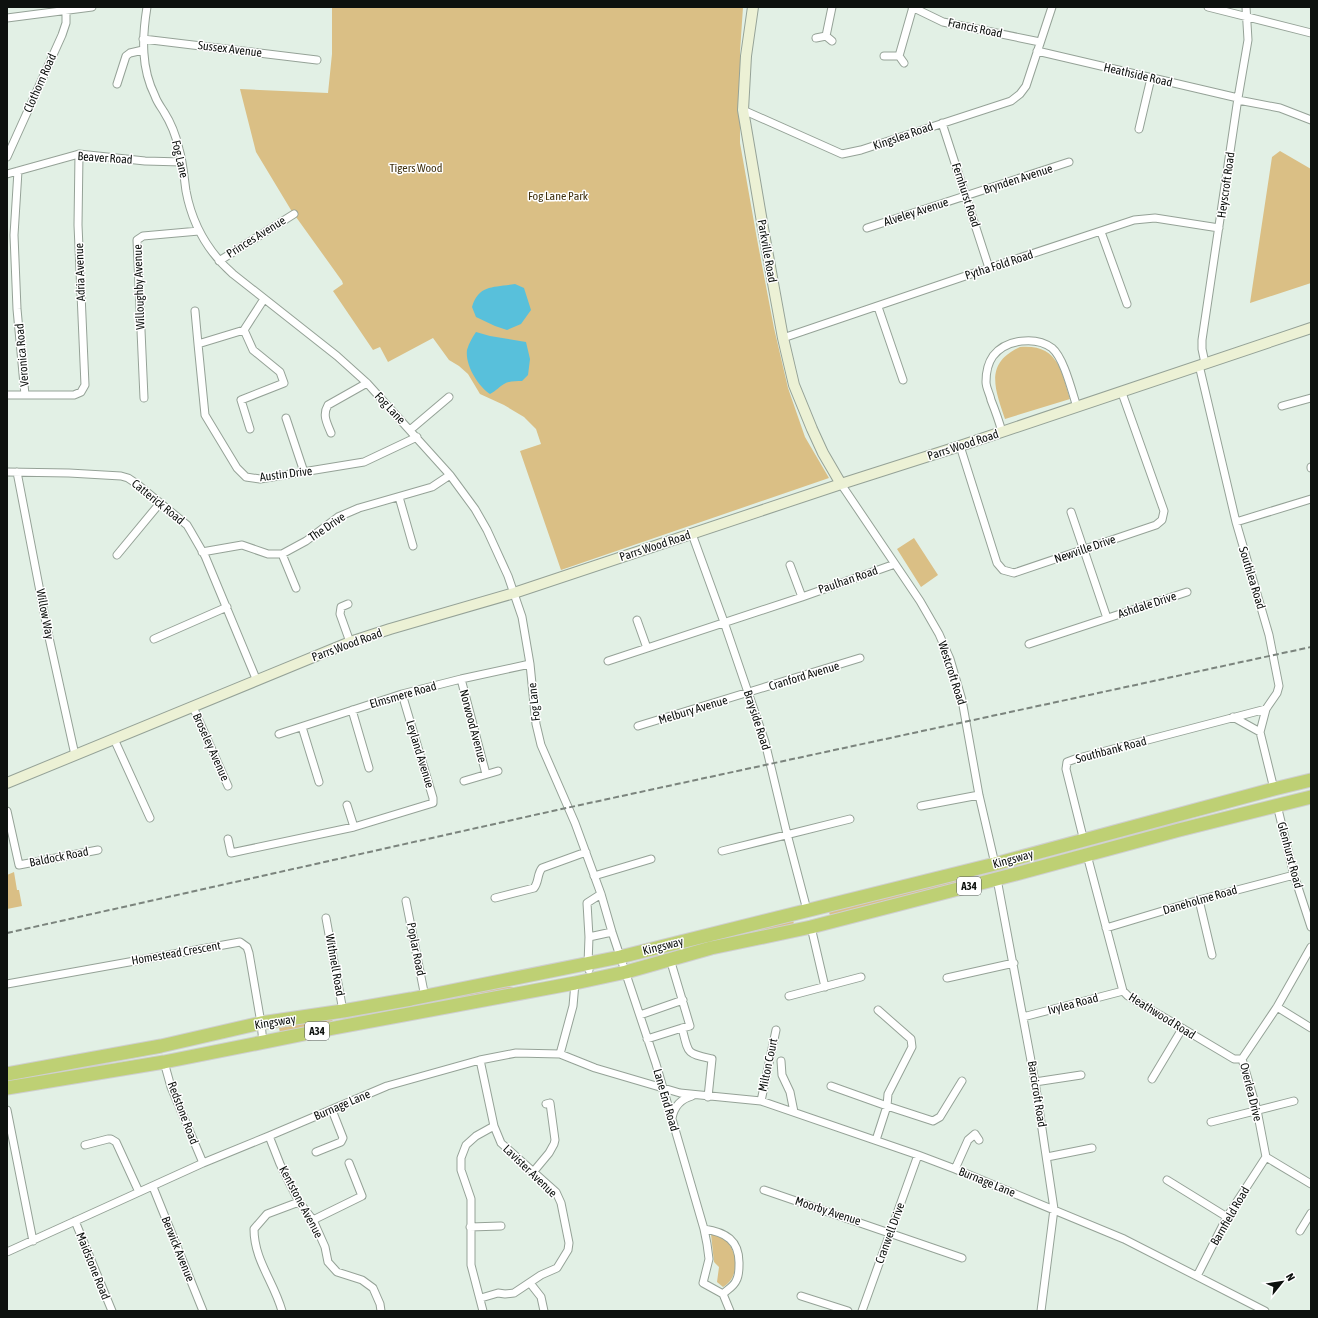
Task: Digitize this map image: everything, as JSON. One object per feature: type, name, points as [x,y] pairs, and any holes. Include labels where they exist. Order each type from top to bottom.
[{"type":"highway","name":"Kingsway","points":[[7,1074],[161,1046],[261,1024],[425,997],[503,981],[588,967],[620,957],[1084,841],[1311,780]]},
{"type":"highway","name":"Kingsway","points":[[7,1088],[164,1062],[263,1043],[536,985],[575,983],[626,972],[711,948],[811,927],[1179,830],[1311,797]]},
{"type":"highway","points":[[620,957],[626,962],[633,962],[690,948],[711,948]]},
{"type":"highway","points":[[503,981],[536,985],[588,967],[617,966],[626,972]]},
{"type":"street","points":[[7,18],[67,9],[92,7]]},
{"type":"street","name":"Fog Lane","points":[[147,7],[143,39],[146,73],[155,97],[171,125],[180,150],[190,209],[199,231],[219,261],[264,299],[337,356],[367,383],[450,475],[482,521],[508,576],[522,616],[530,664],[536,724],[541,745],[586,852],[626,972]]},
{"type":"street","name":"Parkville Road","points":[[753,7],[746,56],[743,110],[763,228],[794,385],[823,453],[842,484]]},
{"type":"street","points":[[826,36],[832,7]]},
{"type":"street","points":[[899,56],[913,7]]},
{"type":"street","name":"Francis Road","points":[[913,7],[943,22],[1040,42]]},
{"type":"street","name":"Kingslea Road","points":[[743,110],[842,154],[861,150],[1011,101],[1020,94],[1026,86],[1052,7]]},
{"type":"street","points":[[1208,7],[1311,33]]},
{"type":"street","name":"Heyscroft Road","points":[[1202,364],[1202,340],[1248,40],[1246,7]]},
{"type":"street","name":"Clothorn Road","points":[[7,158],[62,35],[66,22],[67,9]]},
{"type":"street","points":[[816,38],[826,36]]},
{"type":"street","points":[[826,36],[832,42]]},
{"type":"street","name":"Sussex Avenue","points":[[143,39],[317,60]]},
{"type":"street","points":[[117,84],[126,56],[130,53],[143,50]]},
{"type":"street","name":"Heathside Road","points":[[1037,51],[1280,108],[1311,120]]},
{"type":"street","points":[[884,56],[899,56]]},
{"type":"street","points":[[899,56],[904,62]]},
{"type":"street","points":[[1139,129],[1151,78]]},
{"type":"street","name":"Fernhurst Road","points":[[942,123],[990,268]]},
{"type":"street","name":"Beaver Road","points":[[7,174],[79,154],[145,161],[182,162]]},
{"type":"street","name":"Adria Avenue","points":[[25,395],[74,395],[78,394],[83,389],[85,381],[78,225],[79,154]]},
{"type":"street","name":"Brynden Avenue","points":[[966,196],[1069,162]]},
{"type":"street","name":"Veronica Road","points":[[18,171],[15,243],[17,309],[25,395]]},
{"type":"street","name":"Alveley Avenue","points":[[867,228],[966,196]]},
{"type":"street","name":"Princes Avenue","points":[[219,261],[294,214]]},
{"type":"street","name":"Pytha Fold Road","points":[[784,338],[1134,220],[1155,218],[1219,228]]},
{"type":"street","name":"Willoughby Avenue","points":[[144,398],[136,240],[143,236],[199,231]]},
{"type":"street","points":[[1101,232],[1126,304]]},
{"type":"street","points":[[198,344],[244,330],[264,299]]},
{"type":"street","points":[[878,307],[903,380]]},
{"type":"street","name":"Austin Drive","points":[[195,311],[205,415],[237,468],[246,477],[260,479],[364,462],[417,437]]},
{"type":"street","name":"Parrs Wood Road","points":[[7,783],[350,642],[514,593],[960,446],[1311,328]]},
{"type":"street","points":[[244,330],[253,350],[280,372],[284,383],[241,400],[250,429]]},
{"type":"street","points":[[1002,432],[986,383],[987,369],[993,356],[1004,347],[1017,342],[1033,340],[1042,342],[1053,349],[1061,361],[1077,407]]},
{"type":"street","name":"Southlea Road","points":[[1202,364],[1236,522],[1269,635],[1279,686],[1277,693],[1266,709],[1260,732],[1274,789]]},
{"type":"street","points":[[331,433],[324,417],[325,409],[328,405],[367,383]]},
{"type":"street","name":"Newville Drive","points":[[960,446],[996,563],[1004,570],[1014,573],[1083,550],[1156,525],[1162,520],[1164,511],[1122,392]]},
{"type":"street","points":[[7,395],[25,395]]},
{"type":"street","points":[[410,430],[449,397]]},
{"type":"street","points":[[1282,406],[1311,398]]},
{"type":"street","points":[[286,418],[304,472]]},
{"type":"street","name":"Catterick Road","points":[[7,472],[69,473],[121,476],[128,478],[187,525],[202,552],[227,607],[257,681]]},
{"type":"street","name":"Willow Way","points":[[17,472],[48,633],[75,755]]},
{"type":"street","name":"The Drive","points":[[282,554],[306,541],[338,517],[360,508],[432,488],[450,475]]},
{"type":"street","name":"Westcroft Road","points":[[842,484],[920,601],[939,634],[950,659],[962,700],[979,795],[995,864]]},
{"type":"street","points":[[399,497],[413,546]]},
{"type":"street","points":[[1236,522],[1311,498]]},
{"type":"street","points":[[117,555],[160,504]]},
{"type":"street","name":"Ashdale Drive","points":[[1071,512],[1107,618]]},
{"type":"street","name":"Brayside Road","points":[[692,534],[765,742],[807,910]]},
{"type":"street","points":[[202,552],[242,545],[268,554],[282,554],[296,588]]},
{"type":"street","name":"Paulhan Road","points":[[608,661],[802,597],[895,564]]},
{"type":"street","points":[[790,565],[802,597]]},
{"type":"street","name":"Ashdale Drive","points":[[1029,644],[1187,592]]},
{"type":"street","points":[[348,604],[342,607],[340,614],[350,642]]},
{"type":"street","points":[[154,639],[227,607]]},
{"type":"street","points":[[637,620],[647,648]]},
{"type":"street","name":"Cranford Avenue","points":[[748,693],[860,658]]},
{"type":"street","name":"Elmsmere Road","points":[[280,734],[402,694],[530,664]]},
{"type":"street","name":"Norwood Avenue","points":[[461,679],[486,774]]},
{"type":"street","name":"Melbury Avenue","points":[[638,726],[748,693]]},
{"type":"street","name":"Leyland Avenue","points":[[228,839],[231,853],[354,827],[433,803],[433,798],[402,694]]},
{"type":"street","name":"Broseley Avenue","points":[[193,707],[228,786]]},
{"type":"street","name":"Southbank Road","points":[[1084,841],[1066,769],[1067,762],[1266,709]]},
{"type":"street","points":[[352,710],[369,768]]},
{"type":"street","points":[[1233,717],[1260,732]]},
{"type":"street","points":[[302,726],[319,782]]},
{"type":"street","points":[[114,739],[150,818]]},
{"type":"street","name":"Norwood Avenue","points":[[464,780],[498,771]]},
{"type":"street","points":[[921,806],[979,795]]},
{"type":"street","points":[[347,805],[354,827]]},
{"type":"street","name":"Glenhurst Road","points":[[1277,806],[1294,875],[1311,927]]},
{"type":"street","name":"Baldock Road","points":[[7,811],[19,865],[98,850]]},
{"type":"street","points":[[722,851],[850,819]]},
{"type":"street","points":[[495,898],[534,888],[542,868],[586,852]]},
{"type":"street","name":"Heathwood Road","points":[[1087,855],[1123,991],[1128,996],[1234,1059],[1242,1059]]},
{"type":"street","points":[[594,876],[651,860]]},
{"type":"street","name":"Daneholme Road","points":[[1106,928],[1199,900],[1294,875]]},
{"type":"street","name":"Barcicroft Road","points":[[997,879],[1035,1082],[1054,1209],[1041,1311]]},
{"type":"street","points":[[588,967],[589,937],[587,904],[600,894]]},
{"type":"street","points":[[1199,900],[1212,955]]},
{"type":"street","name":"Poplar Road","points":[[406,901],[425,997]]},
{"type":"street","name":"Withnell Road","points":[[326,918],[343,1011]]},
{"type":"street","points":[[811,927],[825,987]]},
{"type":"street","points":[[589,937],[612,932]]},
{"type":"street","name":"Homestead Crescent","points":[[7,984],[240,942],[247,946],[250,953],[263,1043]]},
{"type":"street","name":"Overlea Drive","points":[[1266,1157],[1257,1110],[1242,1059],[1277,1007],[1311,947]]},
{"type":"street","points":[[647,1039],[690,1026],[670,959]]},
{"type":"street","points":[[947,978],[1014,964]]},
{"type":"street","name":"Lane End Road","points":[[626,972],[704,1229],[709,1259],[704,1283],[723,1294]]},
{"type":"street","points":[[789,996],[861,977]]},
{"type":"street","points":[[560,1054],[573,1006],[575,983]]},
{"type":"street","name":"Ivylea Road","points":[[1023,1017],[1123,991]]},
{"type":"street","points":[[640,1015],[683,1000]]},
{"type":"street","points":[[1277,1007],[1311,1028]]},
{"type":"street","points":[[876,1140],[887,1106],[888,1094],[912,1047],[911,1039],[878,1010]]},
{"type":"street","points":[[682,1028],[687,1049],[691,1054],[712,1059],[708,1097]]},
{"type":"street","points":[[1152,1079],[1182,1029]]},
{"type":"street","name":"Milton Court","points":[[760,1101],[776,1030]]},
{"type":"street","name":"Burnage Lane","points":[[7,1252],[203,1163],[387,1086],[480,1060],[516,1053],[560,1054],[595,1068],[662,1089],[708,1097],[760,1101],[918,1155],[1054,1209],[1124,1239],[1265,1311]]},
{"type":"street","name":"Lavister Avenue","points":[[480,1060],[494,1126],[501,1143],[556,1192],[561,1203],[569,1243],[568,1250],[557,1268],[541,1275],[514,1293],[498,1293],[481,1298]]},
{"type":"street","points":[[782,1061],[782,1074],[790,1092],[794,1112]]},
{"type":"street","name":"Redstone Road","points":[[164,1062],[171,1087],[203,1163]]},
{"type":"street","points":[[1035,1082],[1081,1075]]},
{"type":"street","points":[[831,1086],[933,1121],[940,1117],[962,1081]]},
{"type":"street","points":[[672,1120],[678,1104],[686,1098],[694,1095]]},
{"type":"street","points":[[1211,1122],[1294,1101]]},
{"type":"street","points":[[534,1171],[553,1147],[555,1140],[550,1103],[546,1104]]},
{"type":"street","points":[[7,1110],[33,1241]]},
{"type":"street","points":[[316,1152],[341,1142],[343,1138],[332,1110]]},
{"type":"street","points":[[483,1311],[481,1298],[471,1265],[471,1199],[461,1170],[461,1158],[466,1145],[476,1136],[494,1126]]},
{"type":"street","points":[[955,1169],[968,1140],[975,1134],[979,1140]]},
{"type":"street","name":"Kentstone Avenue","points":[[269,1136],[280,1164],[299,1202],[312,1220],[324,1247],[328,1262],[337,1272],[362,1280],[373,1288],[380,1304],[381,1311]]},
{"type":"street","points":[[85,1145],[108,1139],[116,1142],[139,1192]]},
{"type":"street","points":[[1047,1157],[1092,1148]]},
{"type":"street","name":"Cranwell Drive","points":[[862,1311],[918,1155]]},
{"type":"street","points":[[1266,1157],[1311,1184]]},
{"type":"street","name":"Barnfield Road","points":[[1197,1276],[1227,1217],[1266,1157]]},
{"type":"street","points":[[312,1220],[362,1196],[349,1163]]},
{"type":"street","points":[[1167,1180],[1227,1217]]},
{"type":"street","name":"Berwick Avenue","points":[[153,1187],[203,1311]]},
{"type":"street","name":"Moorby Avenue","points":[[764,1190],[962,1258]]},
{"type":"street","points":[[282,1311],[278,1298],[258,1255],[254,1241],[254,1229],[267,1214],[299,1202]]},
{"type":"street","points":[[1300,1231],[1311,1213]]},
{"type":"street","name":"Maidstone Road","points":[[75,1221],[112,1311]]},
{"type":"street","points":[[470,1227],[501,1226]]},
{"type":"street","points":[[704,1229],[718,1231],[727,1236],[736,1246],[740,1258],[739,1271],[736,1281],[723,1294],[730,1311]]},
{"type":"street","points":[[530,1283],[541,1297],[544,1311]]},
{"type":"street","points":[[801,1296],[848,1311]]},
{"type":"green space","name":"Fog Lane Park","points":[[332,7],[743,7],[740,52],[740,143],[757,239],[774,328],[788,388],[805,437],[829,478],[561,570],[520,451],[541,444],[536,429],[524,417],[504,405],[480,394],[468,374],[449,360],[433,338],[388,362],[380,347],[373,350],[333,291],[343,284],[342,281],[291,210],[256,152],[240,89],[328,93],[332,54]]},
{"type":"green space","points":[[1280,151],[1311,169],[1311,283],[1250,303],[1272,157]]},
{"type":"green space","points":[[1020,347],[1033,347],[1050,354],[1056,361],[1064,378],[1070,399],[1005,419],[998,397],[995,378],[1001,361],[1009,353]]},
{"type":"green space","points":[[914,538],[938,575],[921,587],[897,549]]},
{"type":"green space","points":[[14,872],[17,890],[19,890],[22,906],[7,909],[7,875]]},
{"type":"green space","points":[[970,874],[971,879],[830,915],[828,910]]},
{"type":"green space","points":[[793,920],[794,924],[721,941],[692,946],[691,943]]},
{"type":"green space","points":[[502,987],[521,987],[440,1004],[439,998]]},
{"type":"green space","points":[[332,1018],[333,1023],[280,1033],[279,1028]]},
{"type":"green space","points":[[711,1234],[720,1236],[726,1241],[734,1254],[735,1269],[733,1276],[723,1287],[717,1282],[719,1267],[714,1262]]},
{"type":"water","points":[[515,284],[524,288],[531,310],[521,324],[507,330],[476,317],[472,307],[479,294],[488,288]]},
{"type":"water","points":[[476,332],[526,342],[530,359],[528,375],[522,381],[513,381],[502,385],[490,394],[485,390],[473,375],[467,356],[467,350]]},
{"type":"railway","points":[[7,933],[557,810],[1311,647]]},
{"type":"park label","name":"Tigers Wood","points":[[416,168]]}]
